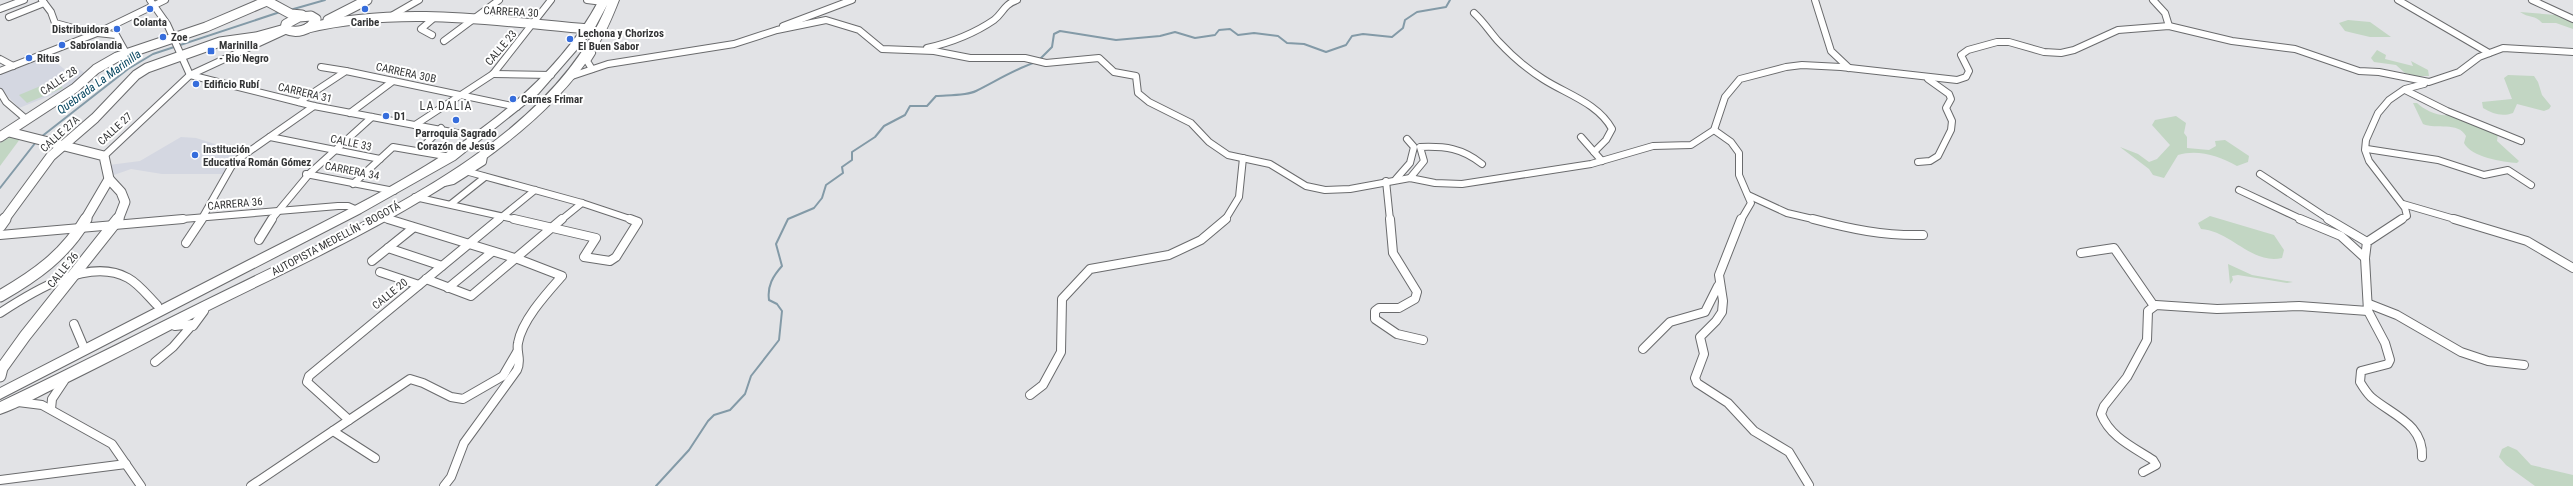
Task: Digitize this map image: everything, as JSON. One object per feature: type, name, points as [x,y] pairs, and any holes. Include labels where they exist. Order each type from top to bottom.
[{"type":"highway","name":"AUTOPISTA MEDELLÍN - BOGOTÁ","points":[[5,400],[70,375],[379,217],[438,183],[485,152],[533,115],[569,77],[594,32],[607,1]]},
{"type":"highway","name":"AUTOPISTA MEDELLÍN - BOGOTÁ","points":[[5,400],[85,350],[394,191],[446,160],[517,107],[594,32]]},
{"type":"highway","points":[[446,160],[456,158],[495,130],[502,128],[508,130],[450,175]]},
{"type":"highway","points":[[190,295],[133,327],[125,335],[130,338],[138,336],[222,294],[249,284]]},
{"type":"highway","points":[[108,344],[110,346],[104,354],[5,400],[19,388],[98,347],[108,344]]},
{"type":"street","points":[[1,8],[24,0]]},
{"type":"street","points":[[150,0],[156,4],[167,20],[173,40],[190,75]]},
{"type":"street","points":[[0,71],[97,33],[165,0]]},
{"type":"street","points":[[267,0],[276,6],[287,24]]},
{"type":"street","name":"CALLE 28","points":[[0,137],[4,131],[75,88],[96,69],[126,53],[173,40],[226,20],[267,0]]},
{"type":"street","points":[[311,27],[367,0]]},
{"type":"street","points":[[393,15],[419,0]]},
{"type":"street","points":[[444,41],[499,0]]},
{"type":"street","name":"CALLE 23","points":[[415,125],[493,74],[534,24],[551,0]]},
{"type":"street","points":[[587,0],[607,1]]},
{"type":"street","points":[[777,30],[788,23],[852,0]]},
{"type":"street","points":[[911,50],[949,43],[999,16],[1006,4],[1017,0]]},
{"type":"street","points":[[1815,0],[1831,51],[1849,68]]},
{"type":"street","points":[[2152,0],[2164,14],[2169,26]]},
{"type":"street","points":[[2398,0],[2489,53]]},
{"type":"street","points":[[2532,0],[2573,19]]},
{"type":"street","points":[[9,17],[43,1],[55,23],[97,33],[105,31],[120,37],[126,53]]},
{"type":"street","points":[[1474,13],[1485,22],[1497,40],[1536,75],[1598,112],[1611,124],[1612,130],[1606,140],[1594,152]]},
{"type":"street","name":"CARRERA 30","points":[[287,24],[297,31],[337,21],[393,15],[534,24],[594,32]]},
{"type":"street","name":"CARRERA 30","points":[[306,16],[337,21]]},
{"type":"street","name":"CALLE 27A","points":[[0,226],[44,165],[95,118],[136,75],[179,53],[220,42],[256,37],[306,16]]},
{"type":"street","points":[[311,27],[316,22],[315,17]]},
{"type":"street","points":[[432,35],[422,29],[435,17]]},
{"type":"street","points":[[569,77],[608,64],[740,43],[777,30],[814,22],[836,21],[864,33],[882,49],[934,51],[970,58],[1026,58],[1046,63],[1099,58],[1108,69],[1114,72],[1136,76],[1138,93],[1149,102],[1191,123],[1209,142],[1228,155],[1270,164],[1306,186],[1325,190],[1350,189],[1396,179],[1410,178],[1435,184],[1462,184],[1602,161],[1653,146],[1675,147],[1692,145],[1714,130],[1725,97],[1740,79],[1765,74],[1785,67],[1818,65],[1927,79],[1957,80],[1966,76],[1969,71],[1961,55],[1968,50],[1997,42],[2009,42],[2044,52],[2061,53],[2074,50],[2118,30],[2169,26],[2232,41],[2295,49],[2359,71],[2379,72],[2429,82]]},
{"type":"street","name":"CALLE 27","points":[[109,179],[104,156],[190,75],[287,24]]},
{"type":"street","points":[[592,69],[587,61],[598,43],[594,32]]},
{"type":"street","points":[[2367,242],[2404,220],[2407,212],[2403,204],[2374,168],[2367,150],[2367,139],[2374,117],[2395,95],[2404,90],[2459,72],[2489,53],[2510,48],[2573,52]]},
{"type":"street","points":[[0,59],[13,66]]},
{"type":"street","name":"CARRERA 30B","points":[[321,67],[517,107]]},
{"type":"street","points":[[298,102],[346,71]]},
{"type":"street","points":[[493,74],[551,75]]},
{"type":"street","name":"CARRERA 31","points":[[190,75],[314,106],[415,125],[441,128],[478,137]]},
{"type":"street","points":[[1918,162],[1930,161],[1938,156],[1951,130],[1952,121],[1946,108],[1951,99],[1949,94],[1927,79]]},
{"type":"street","points":[[350,113],[393,81]]},
{"type":"street","points":[[2404,90],[2447,111],[2521,141]]},
{"type":"street","points":[[0,92],[6,102],[26,119]]},
{"type":"street","points":[[186,243],[203,218],[234,162],[314,106]]},
{"type":"street","points":[[259,240],[275,212],[306,174],[372,117]]},
{"type":"street","points":[[420,150],[441,128]]},
{"type":"street","points":[[1643,349],[1670,322],[1705,312],[1718,285],[1719,275],[1742,217],[1751,203],[1739,177],[1736,163],[1739,153],[1731,142],[1714,130]]},
{"type":"street","points":[[4,131],[25,135],[104,156]]},
{"type":"street","name":"CALLE 33","points":[[270,137],[380,159]]},
{"type":"street","points":[[1581,137],[1602,161]]},
{"type":"street","points":[[1396,179],[1413,155],[1414,147],[1407,139]]},
{"type":"street","points":[[353,184],[393,146],[420,150],[446,160]]},
{"type":"street","points":[[1410,178],[1424,161],[1420,147],[1443,146],[1466,151],[1482,164]]},
{"type":"street","points":[[2367,150],[2449,162],[2484,175],[2508,170],[2531,185]]},
{"type":"street","points":[[438,183],[453,181],[469,172],[483,162],[485,152]]},
{"type":"street","points":[[1030,395],[1043,385],[1061,352],[1060,307],[1062,299],[1067,292],[1090,269],[1098,266],[1160,258],[1197,243],[1227,220],[1235,207],[1243,179],[1243,158]]},
{"type":"street","points":[[415,197],[502,215],[596,238],[596,241],[584,255],[585,258],[613,260],[638,221],[582,203],[485,178],[469,172]]},
{"type":"street","name":"CARRERA 34","points":[[306,174],[394,191]]},
{"type":"street","points":[[2260,174],[2305,206],[2367,242]]},
{"type":"street","points":[[451,204],[485,178]]},
{"type":"street","points":[[0,296],[50,264],[72,241],[109,179]]},
{"type":"street","name":"CALLE 26","points":[[0,376],[2,368],[25,336],[114,227],[126,203],[124,197],[109,179]]},
{"type":"street","points":[[1386,181],[1393,253],[1417,292],[1415,299],[1399,308],[1380,308],[1375,311],[1375,319],[1390,332],[1404,338],[1423,340]]},
{"type":"street","name":"CALLE 20","points":[[349,420],[312,387],[306,379],[502,215],[535,190]]},
{"type":"street","points":[[2239,190],[2287,214],[2341,236],[2365,258]]},
{"type":"street","points":[[1748,195],[1787,213],[1864,232],[1892,236],[1923,235]]},
{"type":"street","points":[[426,279],[471,296],[518,259],[582,203]]},
{"type":"street","points":[[2403,204],[2527,241],[2573,268]]},
{"type":"street","name":"CARRERA 36","points":[[0,235],[114,227],[338,206],[348,206],[357,210]]},
{"type":"street","points":[[379,217],[518,259],[562,276],[537,304],[518,343],[520,364],[515,375],[464,443],[451,477],[444,486]]},
{"type":"street","points":[[372,260],[413,228]]},
{"type":"street","points":[[2367,242],[2365,258],[2369,308],[2385,343],[2390,360],[2388,364],[2361,371],[2360,382],[2370,396],[2414,428],[2419,435],[2422,447],[2422,457]]},
{"type":"street","points":[[388,248],[442,266]]},
{"type":"street","points":[[2081,253],[2104,248],[2114,248],[2154,306]]},
{"type":"street","points":[[448,288],[492,252]]},
{"type":"street","points":[[0,313],[40,288],[73,276],[104,272],[124,275],[157,305]]},
{"type":"street","points":[[380,272],[419,285]]},
{"type":"street","points":[[1718,285],[1723,301],[1722,315],[1700,337],[1704,354],[1695,378],[1697,383],[1728,403],[1754,431],[1789,452],[1809,485]]},
{"type":"street","points":[[2143,472],[2156,465],[2153,460],[2118,438],[2106,426],[2101,414],[2104,406],[2127,377],[2148,340],[2148,310],[2154,306],[2217,309],[2299,306],[2369,308],[2397,315],[2461,352],[2488,361],[2524,365]]},
{"type":"street","points":[[155,362],[173,347],[193,326],[204,311]]},
{"type":"street","points":[[74,324],[85,350]]},
{"type":"street","points":[[175,326],[192,324],[193,326]]},
{"type":"street","points":[[251,486],[410,379],[432,386],[457,400],[463,399],[506,374],[513,365],[518,350]]},
{"type":"street","points":[[51,409],[52,399],[56,390],[70,375]]},
{"type":"street","points":[[5,400],[33,402],[51,409],[60,417],[112,444],[141,486]]},
{"type":"street","points":[[333,431],[375,458]]},
{"type":"street","points":[[0,480],[126,464]]},
{"type":"shaded area","points":[[41,57],[49,64],[54,61],[68,72],[77,68],[85,73],[67,89],[19,108],[0,88],[0,72]]},
{"type":"shaded area","name":"Institución Educativa Román Gómez","points":[[181,137],[196,138],[240,152],[229,160],[223,174],[162,174],[131,169],[114,175],[109,165],[140,161]]},
{"type":"green space","points":[[2520,12],[2556,15],[2573,23],[2573,29],[2556,23],[2542,23],[2540,20]]},
{"type":"green space","points":[[2348,20],[2370,22],[2391,37],[2370,37],[2345,31],[2339,23]]},
{"type":"green space","points":[[2377,50],[2386,55],[2385,59],[2413,66],[2411,61],[2428,70],[2429,76],[2417,76],[2405,73],[2396,65],[2374,62],[2371,58]]},
{"type":"green space","points":[[2508,75],[2534,76],[2538,82],[2542,95],[2551,106],[2549,109],[2544,111],[2517,104],[2513,113],[2501,115],[2483,108],[2482,102],[2512,99],[2504,78]]},
{"type":"green space","points":[[55,80],[63,88],[27,103],[19,95]]},
{"type":"green space","points":[[2413,103],[2417,103],[2436,114],[2441,115],[2449,115],[2443,107],[2450,108],[2491,126],[2498,134],[2497,141],[2519,161],[2517,163],[2496,160],[2473,152],[2464,143],[2466,136],[2462,131],[2452,127],[2428,126],[2423,124]]},
{"type":"green space","points":[[2176,116],[2186,123],[2184,133],[2187,137],[2187,148],[2209,150],[2216,146],[2215,141],[2225,140],[2249,156],[2248,162],[2237,166],[2208,154],[2186,153],[2178,155],[2164,178],[2153,175],[2149,169],[2120,147],[2138,154],[2149,162],[2157,159],[2170,145],[2152,125],[2155,120]]},
{"type":"green space","points":[[10,137],[20,139],[0,166],[0,143]]},
{"type":"green space","points":[[2210,216],[2274,235],[2284,250],[2282,258],[2271,259],[2261,257],[2222,235],[2201,229],[2198,223]]},
{"type":"green space","points":[[2228,264],[2252,275],[2293,282],[2287,283],[2238,275],[2232,276],[2233,280],[2230,284]]},
{"type":"green space","points":[[2508,446],[2517,450],[2531,465],[2573,475],[2573,486],[2535,486],[2506,465],[2499,457],[2502,449]]},
{"type":"waterway","name":"Quebrada La Marinilla","points":[[290,10],[325,0]]},
{"type":"waterway","points":[[1040,59],[1052,47],[1054,34],[1060,31],[1116,40],[1160,36],[1175,32],[1195,38],[1215,35],[1219,30],[1230,29],[1238,35],[1254,33],[1278,36],[1287,43],[1304,44],[1326,52],[1346,45],[1352,36],[1363,34],[1392,37],[1403,28],[1405,20],[1417,12],[1446,7],[1450,0]]},
{"type":"waterway","name":"Quebrada La Marinilla","points":[[41,137],[128,69],[153,54],[280,12]]},
{"type":"waterway","points":[[656,486],[689,450],[708,421],[714,415],[730,410],[745,394],[751,376],[779,340],[782,311],[777,304],[769,300],[769,290],[773,277],[782,266],[776,244],[788,219],[814,208],[822,198],[826,185],[843,173],[842,167],[852,160],[852,152],[875,137],[884,126],[905,115],[910,106],[927,106],[936,96],[972,93],[1036,62]]},
{"type":"waterway","name":"Quebrada La Marinilla","points":[[0,188],[36,142]]},
{"type":"place","name":"Colanta","points":[[150,9]]},
{"type":"place","name":"Caribe","points":[[365,9]]},
{"type":"place","name":"Distribuidora","points":[[117,29]]},
{"type":"place","name":"Zoe","points":[[163,37]]},
{"type":"place","name":"Lechona y Chorizos El Buen Sabor","points":[[570,39]]},
{"type":"place","name":"Sabrolandia","points":[[62,45]]},
{"type":"place","name":"Marinilla - Rio Negro","points":[[211,51]]},
{"type":"place","name":"Ritus","points":[[29,58]]},
{"type":"place","name":"Edificio Rubí","points":[[196,84]]},
{"type":"place","name":"Carnes Frimar","points":[[513,99]]},
{"type":"place","name":"D1","points":[[386,116]]},
{"type":"place","name":"Parroquia Sagrado Corazón de Jesús","points":[[456,120]]},
{"type":"place","name":"Institución Educativa Román Gómez","points":[[195,155]]},
{"type":"district","name":"LA DALIA","points":[[446,106]]}]
